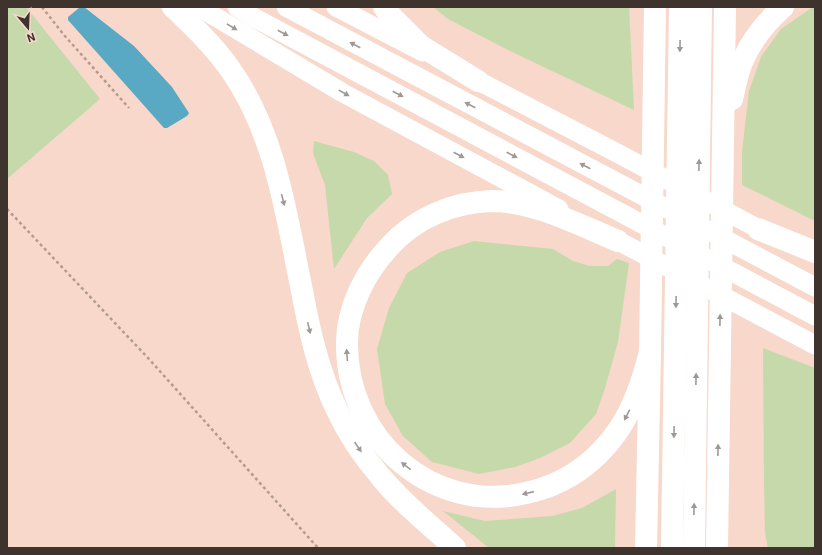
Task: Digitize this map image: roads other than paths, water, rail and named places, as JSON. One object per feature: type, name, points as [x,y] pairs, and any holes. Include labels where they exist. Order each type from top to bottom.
[{"type":"highway","points":[[173,7],[200,32],[231,70],[246,94],[259,123],[274,163],[286,209],[309,328],[317,358],[326,385],[347,430],[380,477],[399,497],[455,548]]},
{"type":"highway","points":[[384,7],[388,13],[421,46],[478,81]]},
{"type":"highway","points":[[646,548],[655,7]]},
{"type":"highway","points":[[672,548],[680,7]]},
{"type":"highway","points":[[694,548],[701,7]]},
{"type":"highway","points":[[717,548],[725,7]]},
{"type":"highway","points":[[723,133],[742,62],[754,40],[767,21],[783,7]]},
{"type":"highway","points":[[618,241],[533,207],[493,201],[449,208],[429,216],[409,228],[395,240],[368,272],[360,289],[350,323],[347,342],[348,362],[356,398],[363,414],[386,450],[420,477],[444,488],[466,495],[491,498],[516,496],[540,490],[579,471],[593,460],[607,445],[621,427],[636,397],[650,352]]},
{"type":"highway","points":[[758,229],[815,252]]},
{"type":"highway","points":[[718,489],[726,548]]},
{"type":"main road","points":[[199,7],[343,93],[815,345]]},
{"type":"main road","points":[[237,7],[251,16],[815,316]]},
{"type":"main road","points":[[286,7],[815,287]]},
{"type":"main road","points":[[336,7],[619,154],[815,260]]},
{"type":"water","points":[[84,7],[134,46],[172,87],[189,113],[187,116],[167,128],[164,128],[68,20],[68,17],[79,8]]}]
